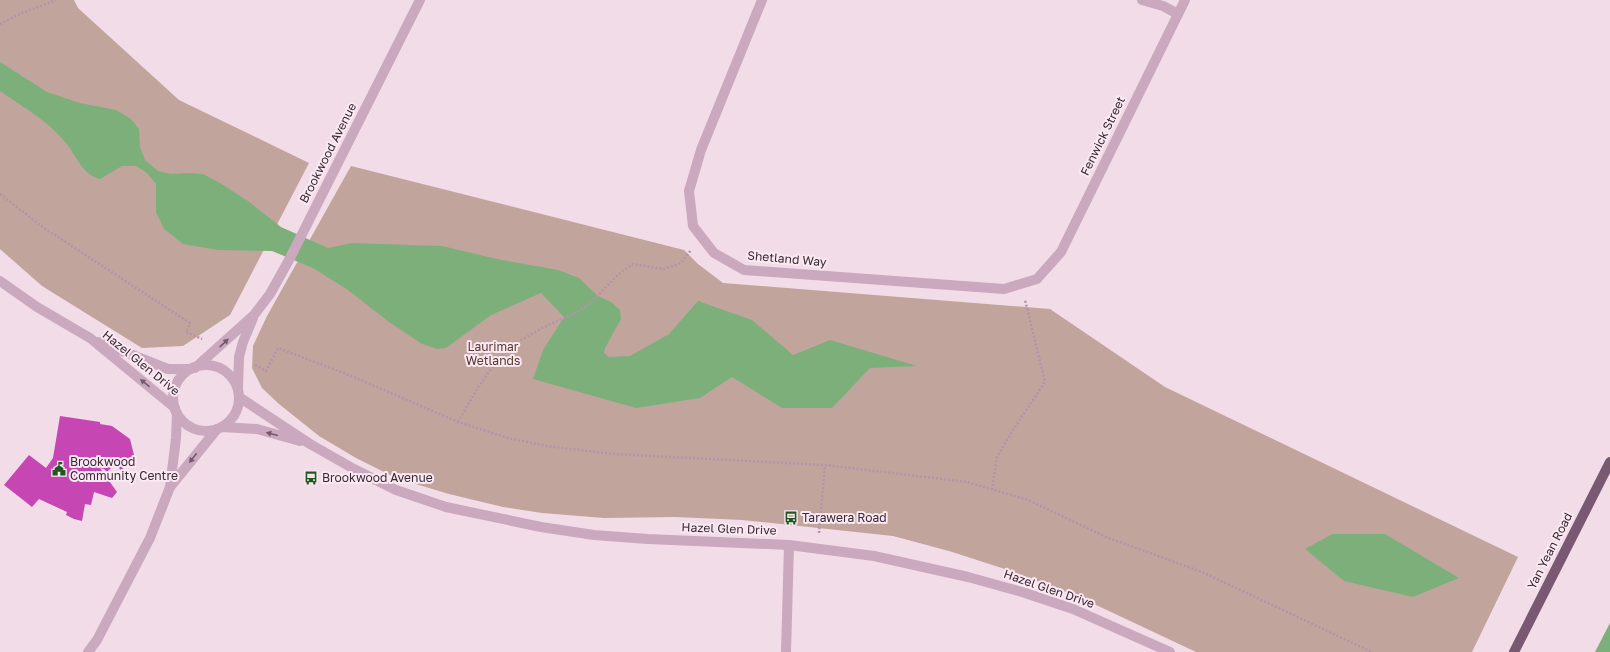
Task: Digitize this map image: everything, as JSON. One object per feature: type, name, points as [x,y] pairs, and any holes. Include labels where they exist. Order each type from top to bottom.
[{"type":"main road","name":"Yan Yean Road","points":[[1514,652],[1610,462]]},
{"type":"street","name":"Brookwood Avenue","points":[[193,369],[254,315],[270,294],[289,260],[420,0]]},
{"type":"street","name":"Shetland Way","points":[[762,0],[702,150],[689,192],[693,226],[714,253],[744,270],[1004,289],[1037,279]]},
{"type":"street","points":[[1142,0],[1163,6],[1178,14]]},
{"type":"street","name":"Fenwick Street","points":[[1037,279],[1061,252],[1185,0]]},
{"type":"street","name":"Hazel Glen Drive","points":[[0,281],[37,307],[90,338],[168,369],[193,369]]},
{"type":"street","name":"Brookwood Avenue","points":[[239,394],[239,356],[254,315]]},
{"type":"street","name":"Hazel Glen Drive","points":[[90,338],[176,411]]},
{"type":"street","points":[[88,652],[100,634],[150,538],[170,488],[176,438],[176,411],[174,399],[178,382],[184,375],[193,369],[206,366],[217,368],[227,373],[234,381],[239,394],[238,406],[230,422],[220,428],[208,431],[194,428],[182,421],[176,411]]},
{"type":"street","name":"Hazel Glen Drive","points":[[239,394],[310,444],[354,469],[396,490],[446,507],[498,519],[594,535],[648,539],[789,545],[888,559],[960,575],[1022,592],[1074,609],[1170,652]]},
{"type":"street","points":[[170,488],[220,428]]},
{"type":"street","name":"Hazel Glen Drive","points":[[220,428],[257,429],[310,444]]},
{"type":"street","points":[[786,652],[789,545]]},
{"type":"path","points":[[0,24],[22,13],[56,0]]},
{"type":"path","points":[[0,194],[44,228],[190,324]]},
{"type":"path","points":[[458,422],[477,389],[498,359],[521,340],[544,326],[577,312],[588,305],[620,273],[634,264],[664,268],[681,263],[702,238]]},
{"type":"path","points":[[992,490],[997,456],[1014,427],[1046,382],[1020,284]]},
{"type":"path","points":[[278,348],[350,375],[458,422],[508,438],[547,446],[613,454],[825,465],[967,482],[1028,500],[1106,537],[1202,572],[1372,652]]},
{"type":"path","points":[[818,548],[825,465]]},
{"type":"green space","points":[[0,0],[74,0],[78,8],[179,100],[309,163],[230,315],[183,346],[142,348],[42,286],[0,249]]},
{"type":"green space","name":"Laurimar Wetlands","points":[[351,166],[684,250],[698,264],[723,283],[1050,309],[1165,387],[1518,557],[1472,652],[1196,652],[1077,596],[1011,571],[949,551],[893,536],[742,520],[675,517],[604,518],[542,513],[503,507],[449,494],[396,478],[356,458],[319,436],[279,404],[262,388],[252,368],[253,346],[267,316]]},
{"type":"shaded area","points":[[0,62],[47,92],[80,103],[116,110],[131,119],[139,129],[140,147],[145,160],[158,171],[171,174],[203,174],[248,201],[281,227],[328,248],[352,243],[442,246],[497,259],[558,270],[579,278],[598,296],[611,302],[620,310],[621,319],[605,348],[604,353],[609,357],[630,356],[669,334],[698,301],[752,320],[793,355],[830,340],[917,366],[870,368],[832,408],[782,408],[732,377],[700,398],[636,408],[533,379],[543,350],[564,317],[541,293],[491,315],[446,348],[437,349],[422,344],[389,322],[348,290],[313,268],[272,251],[218,250],[183,244],[164,229],[156,212],[156,184],[147,173],[136,166],[122,166],[100,179],[89,174],[62,138],[46,123],[0,91]]},
{"type":"shaded area","points":[[1332,534],[1385,534],[1459,578],[1413,597],[1344,581],[1305,549]]},
{"type":"shaded area","points":[[1610,623],[1610,652],[1595,652]]},
{"type":"building","name":"Brookwood Community Centre","points":[[60,416],[100,422],[100,424],[112,426],[130,439],[135,459],[121,470],[115,464],[107,472],[100,468],[117,492],[112,498],[94,492],[91,505],[85,504],[82,521],[66,515],[67,512],[39,499],[32,507],[4,485],[29,455],[46,468],[53,458]]},
{"type":"place","name":"Brookwood Community Centre","points":[[59,469]]},
{"type":"place","name":"Brookwood Avenue","points":[[311,478]]},
{"type":"place","name":"Tarawera Road","points":[[791,518]]}]
